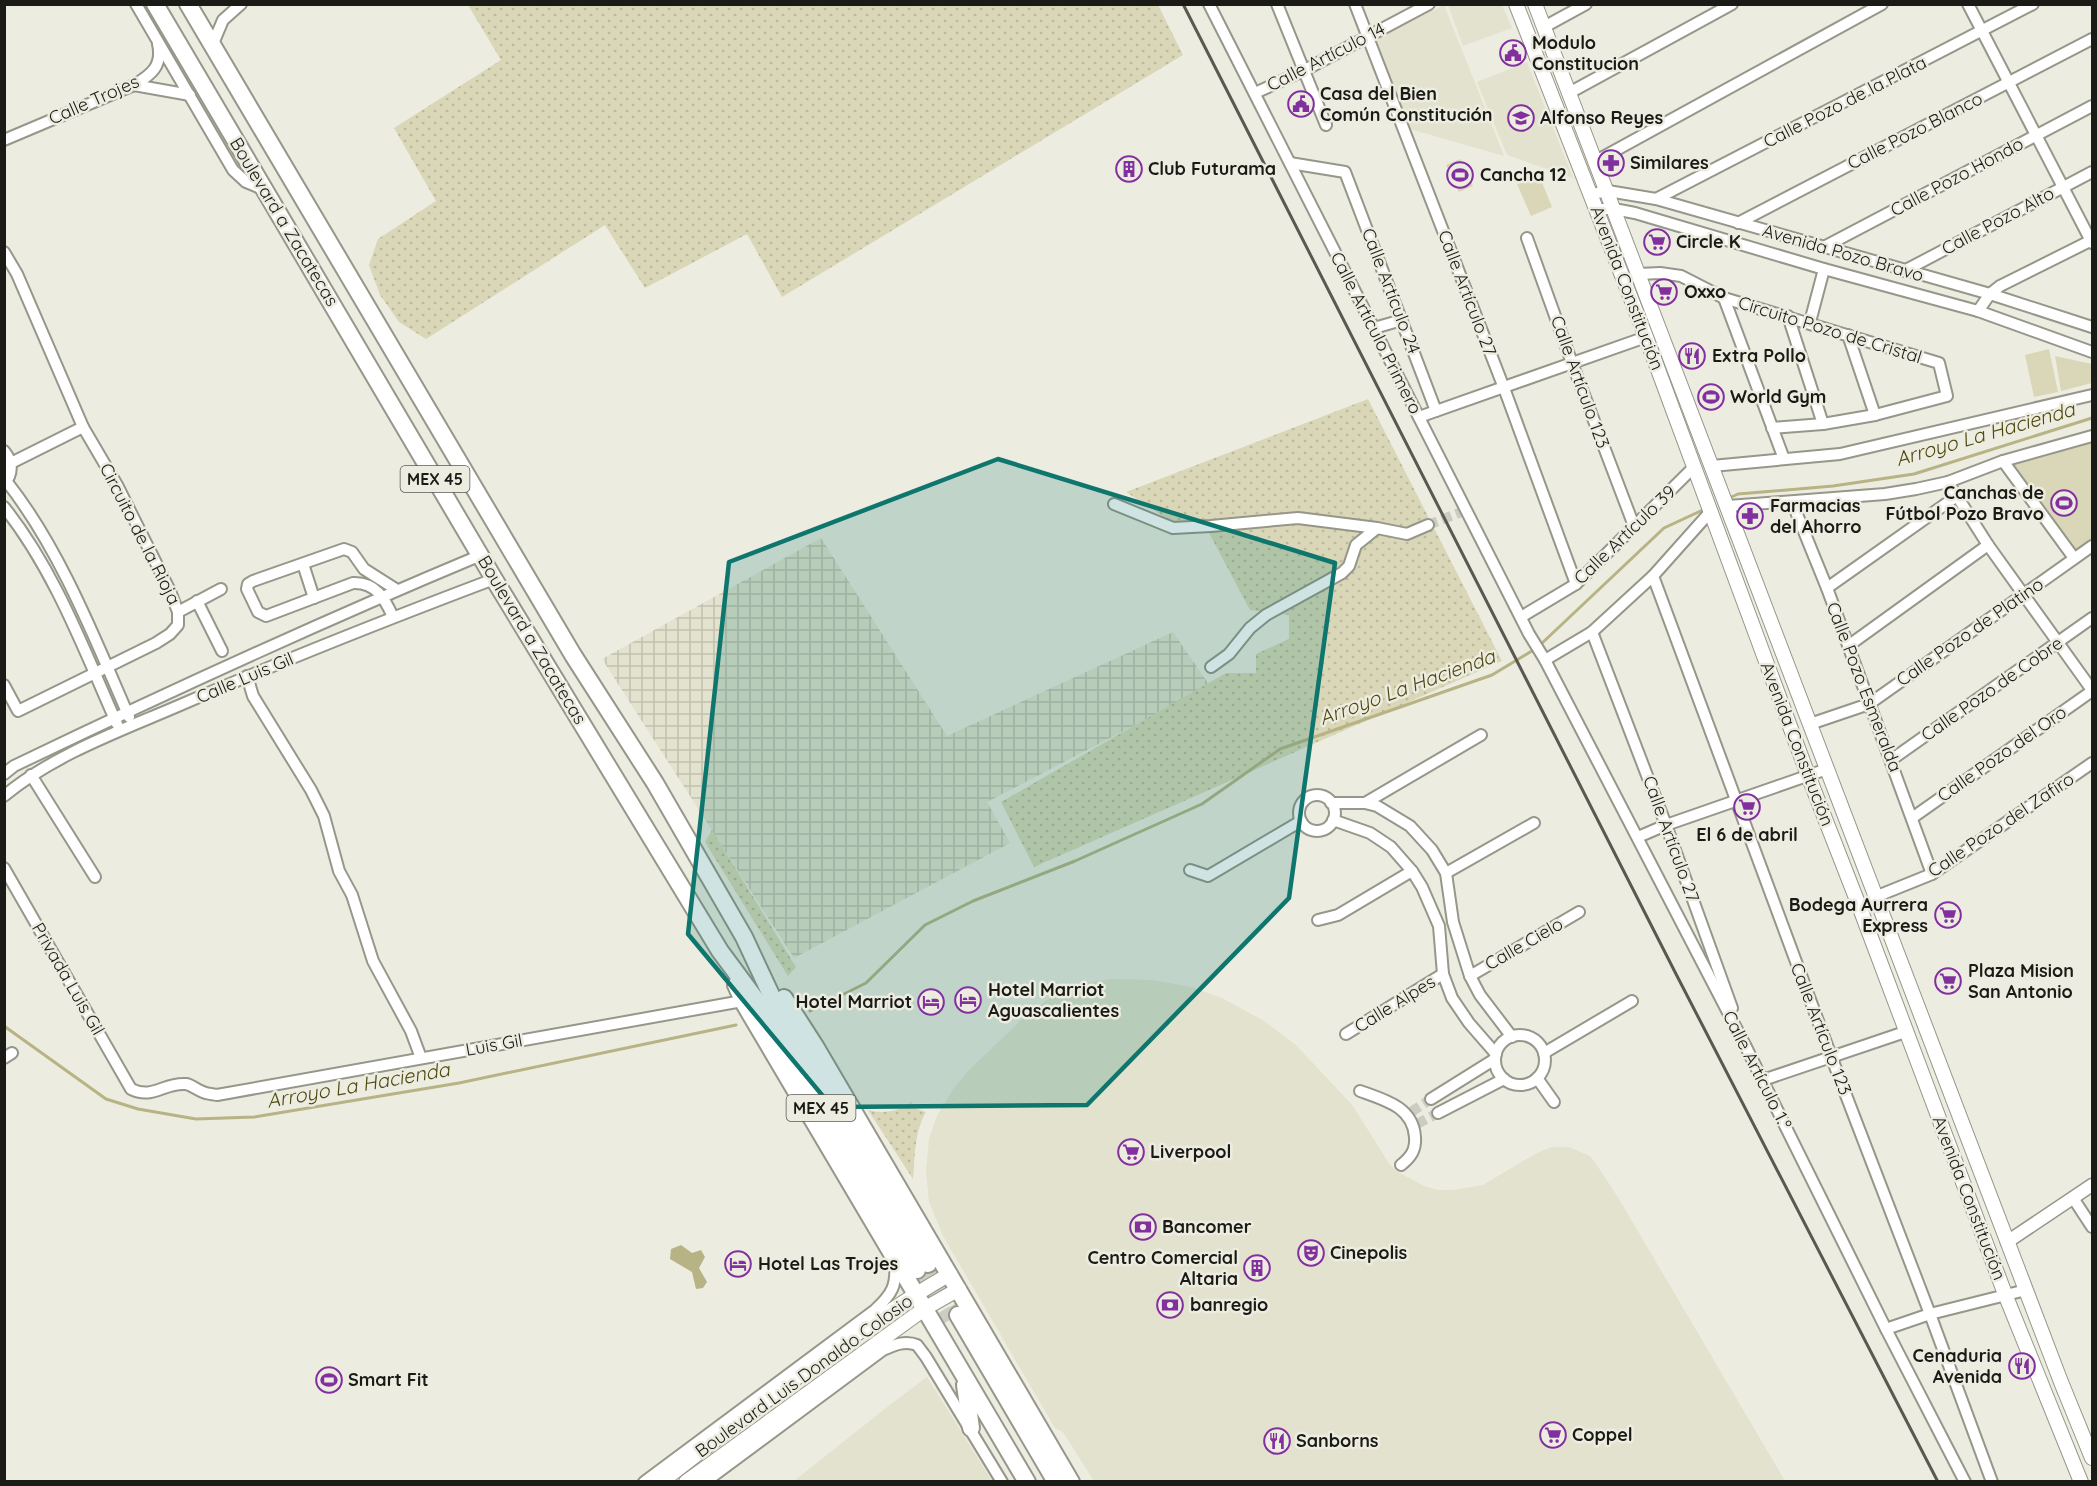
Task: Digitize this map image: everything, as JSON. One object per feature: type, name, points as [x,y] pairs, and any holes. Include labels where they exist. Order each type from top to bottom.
[{"type":"main road","name":"Boulevard a Zacatecas","points":[[155,4],[494,579],[749,1000],[922,1267],[772,997],[744,937],[655,783],[573,655],[188,4]]},
{"type":"main road","name":"Avenida Constitución","points":[[1516,4],[1646,337],[1808,775],[2005,1294],[2081,1482]]},
{"type":"main road","name":"Avenida Constitución","points":[[1535,4],[1640,274],[2007,1242],[2092,1458]]},
{"type":"main road","points":[[744,937],[815,1046],[1071,1482]]},
{"type":"main road","points":[[749,1000],[964,1379],[1027,1482]]},
{"type":"main road","name":"Boulevard Luis Donaldo Colosio","points":[[661,1482],[855,1336],[915,1294],[950,1274]]},
{"type":"main road","name":"Boulevard Luis Donaldo Colosio","points":[[686,1482],[924,1309],[959,1289]]},
{"type":"main road","points":[[1043,1482],[953,1318],[1056,1482]]},
{"type":"main road","points":[[838,1338],[855,1336]]},
{"type":"main road","points":[[964,1379],[971,1428]]},
{"type":"main road","points":[[786,1408],[814,1400]]},
{"type":"main road","points":[[744,1419],[748,1405]]},
{"type":"street","points":[[136,4],[233,170],[246,182],[264,189]]},
{"type":"street","points":[[212,46],[223,20],[241,4]]},
{"type":"street","name":"Calle Artículo Primero","points":[[1209,4],[1529,634],[1543,656]]},
{"type":"street","points":[[1277,4],[1326,125]]},
{"type":"street","name":"Calle Artículo 27","points":[[1355,4],[1504,387],[1541,494],[1576,584]]},
{"type":"street","name":"Calle Artículo 14","points":[[1255,93],[1429,4]]},
{"type":"street","points":[[1544,27],[1586,4]]},
{"type":"street","points":[[1569,93],[1732,4]]},
{"type":"street","points":[[1596,160],[1882,4]]},
{"type":"street","points":[[1968,4],[2092,241],[2009,281],[1990,294],[1978,311]]},
{"type":"street","name":"Calle Pozo de la Plata","points":[[1656,199],[2034,4]]},
{"type":"street","name":"Calle Pozo Blanco","points":[[1738,223],[2092,39]]},
{"type":"street","name":"Calle Trojes","points":[[4,140],[134,85],[154,71],[159,63],[158,41]]},
{"type":"street","points":[[134,85],[190,95]]},
{"type":"street","name":"Calle Pozo Hondo","points":[[1822,248],[2092,106]]},
{"type":"street","name":"Calle Artículo 24","points":[[1290,163],[1345,172],[1436,411]]},
{"type":"street","name":"Calle Pozo Alto","points":[[1904,271],[2092,172]]},
{"type":"street","name":"Avenida Pozo Bravo","points":[[1591,194],[1608,191],[1656,199],[1990,294],[2092,327]]},
{"type":"street","name":"Avenida Pozo Bravo","points":[[1597,209],[1635,213],[1824,270],[1978,311],[2092,352]]},
{"type":"street","name":"Calle Artículo 123","points":[[1527,238],[1634,526]]},
{"type":"street","name":"Circuito de la Rioja","points":[[4,252],[17,274],[83,427],[117,485],[171,591],[178,612],[178,625],[170,634],[156,643],[18,711],[4,685]]},
{"type":"street","points":[[1810,322],[1824,270]]},
{"type":"street","name":"Circuito Pozo de Cristal","points":[[1640,274],[1660,273],[1681,276],[1724,298],[1810,322],[1939,363],[1947,396],[1875,415],[1822,424],[1772,428]]},
{"type":"street","name":"Circuito Pozo de Cristal","points":[[1724,298],[1784,459]]},
{"type":"street","points":[[1788,316],[1822,424]]},
{"type":"street","points":[[1374,328],[1402,320]]},
{"type":"street","points":[[1848,335],[1875,415]]},
{"type":"street","points":[[1419,417],[1646,337]]},
{"type":"street","points":[[1714,470],[1784,459],[1840,454],[2092,395]]},
{"type":"street","points":[[11,463],[83,427]]},
{"type":"street","points":[[1727,504],[1792,502],[1885,494],[1948,482],[2003,461],[2092,436]]},
{"type":"street","points":[[4,451],[11,463],[10,476],[6,483],[33,520],[66,578],[133,726]]},
{"type":"street","points":[[2003,461],[2074,558]]},
{"type":"street","name":"Calle Artículo 39","points":[[1521,617],[1576,584],[1694,466]]},
{"type":"street","points":[[1948,482],[1988,545],[2092,690]]},
{"type":"street","points":[[1827,588],[1957,496]]},
{"type":"street","name":"Calle Pozo Esmeralda","points":[[1792,502],[1827,588],[1932,874]]},
{"type":"street","points":[[1114,504],[1173,528],[1298,518],[1407,534],[1428,525]]},
{"type":"street","points":[[4,507],[36,551],[120,732]]},
{"type":"street","points":[[1543,656],[1592,632],[1653,576],[1710,509]]},
{"type":"street","points":[[1211,667],[1230,654],[1250,628],[1266,615],[1342,573],[1349,567],[1356,545],[1377,528]]},
{"type":"street","points":[[1848,646],[1988,545]]},
{"type":"street","name":"Calle Pozo de Platino","points":[[1810,723],[1869,704],[2092,546]]},
{"type":"street","points":[[393,617],[384,596],[364,582],[353,583],[266,616],[258,612],[247,589],[248,584],[252,581],[344,549],[352,552],[364,569],[397,590]]},
{"type":"street","name":"Calle Luis Gil","points":[[4,774],[14,766],[127,712],[480,555]]},
{"type":"street","points":[[303,564],[314,598]]},
{"type":"street","name":"Calle Artículo 123","points":[[1653,576],[1992,1482]]},
{"type":"street","name":"Calle Luis Gil","points":[[4,796],[32,776],[133,726],[247,676],[494,579]]},
{"type":"street","points":[[178,612],[221,589]]},
{"type":"street","points":[[197,601],[222,651]]},
{"type":"street","name":"Calle Pozo de Cobre","points":[[1891,760],[2092,618]]},
{"type":"street","name":"Calle Artículo 27","points":[[1592,632],[1666,825],[1746,1047]]},
{"type":"street","name":"Calle Artículo 1.º","points":[[1543,656],[1763,1080],[1886,1329],[1965,1482]]},
{"type":"street","points":[[247,676],[254,696],[324,816],[339,871],[352,895],[373,961],[411,1031],[421,1058]]},
{"type":"street","name":"Calle Pozo del Oro","points":[[1912,818],[2092,690]]},
{"type":"street","points":[[1365,803],[1481,735]]},
{"type":"street","name":"Calle Pozo del Zafiro","points":[[1875,897],[1932,874],[2092,763]]},
{"type":"street","points":[[1638,837],[1666,825],[1827,769]]},
{"type":"street","points":[[32,776],[95,877]]},
{"type":"street","points":[[1331,802],[1333,820],[1325,829],[1314,831],[1304,826],[1299,810],[1310,796],[1322,796],[1331,802],[1365,803],[1377,806],[1410,826],[1432,850],[1446,873],[1453,922],[1470,976],[1480,995],[1512,1037]]},
{"type":"street","points":[[1333,820],[1370,833],[1391,848],[1412,871],[1422,887],[1439,926],[1443,974],[1452,998],[1468,1023],[1496,1057],[1499,1074],[1512,1084],[1530,1083],[1537,1078],[1545,1062],[1544,1053],[1535,1040],[1528,1037],[1512,1037],[1505,1040],[1496,1057],[1431,1099]]},
{"type":"street","points":[[1190,870],[1208,876],[1301,821]]},
{"type":"street","points":[[1446,873],[1534,823]]},
{"type":"street","name":"Privada Luis Gil","points":[[4,868],[131,1089]]},
{"type":"street","points":[[1318,920],[1338,915],[1412,871]]},
{"type":"street","name":"Calle Cielo","points":[[1470,976],[1579,912]]},
{"type":"street","points":[[1439,926],[1453,922]]},
{"type":"street","name":"Calle Alpes","points":[[1346,1034],[1443,974]]},
{"type":"street","name":"Luis Gil","points":[[131,1089],[141,1094],[158,1091],[175,1084],[188,1084],[203,1092],[217,1095],[749,1000]]},
{"type":"street","points":[[1544,1053],[1632,1000]]},
{"type":"street","points":[[1763,1080],[1905,1032]]},
{"type":"street","points":[[1537,1078],[1554,1102]]},
{"type":"street","points":[[1438,1113],[1504,1079]]},
{"type":"street","points":[[1360,1091],[1409,1113],[1415,1125],[1415,1147],[1405,1162]]},
{"type":"street","points":[[2007,1242],[2092,1185]]},
{"type":"street","points":[[2073,1198],[2092,1227]]},
{"type":"street","name":"Boulevard Luis Donaldo Colosio","points":[[644,1482],[886,1300],[896,1281],[894,1256]]},
{"type":"street","points":[[1886,1329],[1930,1314],[2026,1290]]},
{"type":"street","name":"Boulevard Luis Donaldo Colosio","points":[[705,1482],[883,1350],[899,1343],[917,1345],[971,1428]]},
{"type":"street","points":[[971,1428],[1002,1482]]},
{"type":"highlighted area","points":[[998,459],[1335,563],[1289,898],[1087,1105],[832,1107],[688,934],[729,562]]},
{"type":"shaded area","points":[[468,5],[1158,5],[1183,55],[782,297],[747,234],[645,288],[605,225],[426,339],[399,322],[380,295],[369,265],[378,239],[436,201],[394,128],[501,60]]},
{"type":"shaded area","points":[[1444,5],[1504,156],[1410,129],[1373,40]]},
{"type":"shaded area","points":[[1448,5],[1502,5],[1512,28],[1463,46]]},
{"type":"shaded area","name":"Alfonso Reyes","points":[[1527,62],[1573,178],[1507,155],[1477,82]]},
{"type":"shaded area","name":"Cancha 12","points":[[1460,159],[1473,186],[1459,192],[1446,165]]},
{"type":"shaded area","points":[[1539,175],[1552,207],[1531,216],[1517,184]]},
{"type":"shaded area","points":[[2049,349],[2058,392],[2034,397],[2025,355]]},
{"type":"shaded area","points":[[2055,356],[2092,364],[2092,383],[2061,391]]},
{"type":"shaded area","points":[[1368,399],[1502,661],[1034,867],[1001,802],[1226,673],[1256,673],[1256,654],[1289,639],[1289,615],[1250,610],[1208,531],[1172,522],[1126,492]]},
{"type":"shaded area","name":"Canchas de Fútbol Pozo Bravo","points":[[2092,437],[2092,545],[2074,557],[2004,462]]},
{"type":"shaded area","points":[[821,538],[947,736],[1173,632],[1210,686],[987,802],[1010,843],[794,958],[602,659]]},
{"type":"shaded area","points":[[712,830],[796,967],[788,976],[705,842]]},
{"type":"shaded area","name":"Centro Comercial Altaria","points":[[1111,979],[1153,980],[1191,987],[1222,998],[1264,1021],[1296,1045],[1353,1106],[1396,1171],[1424,1186],[1437,1190],[1453,1190],[1483,1185],[1551,1147],[1569,1147],[1590,1156],[1619,1199],[1785,1481],[1092,1481],[1063,1432],[1055,1428],[943,1236],[929,1202],[926,1171],[929,1139],[937,1116],[967,1072],[1020,1021],[1051,997],[1074,985]]},
{"type":"shaded area","points":[[912,1101],[911,1107],[926,1112],[917,1136],[913,1179],[868,1110],[891,1111],[902,1108]]},
{"type":"shaded area","points":[[681,1245],[692,1253],[701,1250],[705,1257],[699,1268],[707,1282],[703,1288],[696,1289],[692,1272],[670,1259],[671,1249]]},
{"type":"shaded area","points":[[927,1377],[992,1481],[794,1481],[891,1404]]},
{"type":"waterway","name":"Arroyo La Hacienda","points":[[1727,499],[1738,494],[1833,486],[1914,474],[2092,418]]},
{"type":"waterway","name":"Arroyo La Hacienda","points":[[1540,645],[1664,528],[1705,509]]},
{"type":"waterway","name":"Arroyo La Hacienda","points":[[810,1011],[866,983],[925,925],[973,901],[1075,861],[1202,804],[1280,749],[1492,675],[1535,649]]},
{"type":"waterway","name":"Arroyo La Hacienda","points":[[4,1026],[106,1099],[138,1109],[196,1119],[254,1117],[459,1083],[736,1025]]},
{"type":"tunnel","points":[[1428,525],[1464,511]]},
{"type":"tunnel","points":[[1411,1112],[1431,1099]]},
{"type":"tunnel","points":[[1417,1124],[1438,1113]]},
{"type":"tunnel","points":[[928,1264],[958,1315]]},
{"type":"tunnel","points":[[917,1270],[948,1321]]},
{"type":"railway","points":[[1183,4],[1676,974],[1938,1482]]},
{"type":"place","name":"Modulo Constitucion","points":[[1513,53]]},
{"type":"place","name":"Casa del Bien Común Constitución","points":[[1301,104]]},
{"type":"place","name":"Alfonso Reyes","points":[[1521,118]]},
{"type":"place","name":"Similares","points":[[1611,163]]},
{"type":"place","name":"Club Futurama","points":[[1129,169]]},
{"type":"place","name":"Cancha 12","points":[[1460,175]]},
{"type":"place","name":"Circle K","points":[[1657,242]]},
{"type":"place","name":"Oxxo","points":[[1664,292]]},
{"type":"place","name":"Extra Pollo","points":[[1692,356]]},
{"type":"place","name":"World Gym","points":[[1711,397]]},
{"type":"place","name":"Canchas de Fútbol Pozo Bravo","points":[[2064,503]]},
{"type":"place","name":"Farmacias del Ahorro","points":[[1750,516]]},
{"type":"place","name":"El 6 de abril","points":[[1747,807]]},
{"type":"place","name":"Bodega Aurrera Express","points":[[1948,915]]},
{"type":"place","name":"Plaza Mision San Antonio","points":[[1948,981]]},
{"type":"place","name":"Hotel Marriot Aguascalientes","points":[[968,1000]]},
{"type":"place","name":"Hotel Marriot","points":[[931,1002]]},
{"type":"place","name":"Liverpool","points":[[1131,1152]]},
{"type":"place","name":"Bancomer","points":[[1143,1227]]},
{"type":"place","name":"Cinepolis","points":[[1311,1253]]},
{"type":"place","name":"Hotel Las Trojes","points":[[738,1264]]},
{"type":"place","name":"Centro Comercial Altaria","points":[[1257,1268]]},
{"type":"place","name":"banregio","points":[[1170,1305]]},
{"type":"place","name":"Cenaduria Avenida","points":[[2022,1366]]},
{"type":"place","name":"Smart Fit","points":[[329,1380]]},
{"type":"place","name":"Coppel","points":[[1553,1435]]},
{"type":"place","name":"Sanborns","points":[[1277,1441]]}]
